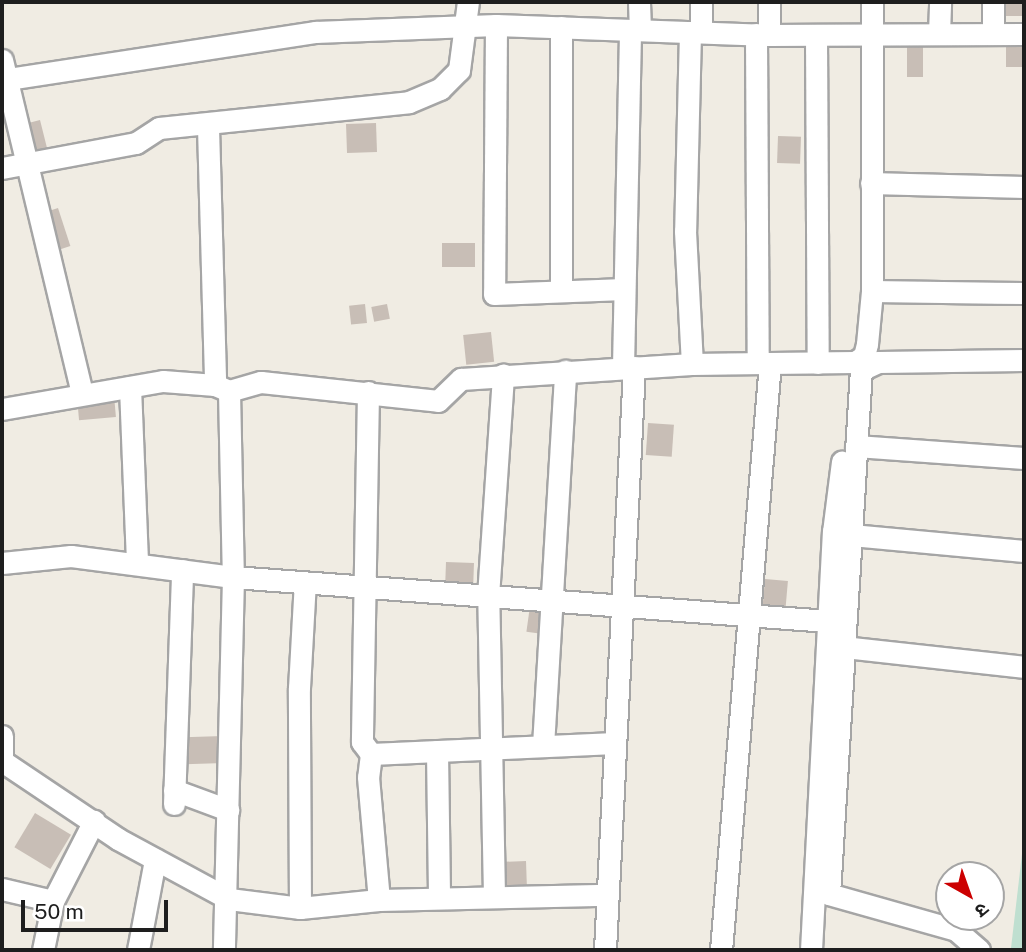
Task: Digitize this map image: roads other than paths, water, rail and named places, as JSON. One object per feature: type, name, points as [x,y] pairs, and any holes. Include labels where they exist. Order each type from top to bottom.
[{"type":"street","points":[[2,168],[136,143],[159,128],[208,127],[386,108],[429,94],[462,62],[461,26],[468,2]]},
{"type":"street","points":[[605,950],[622,606],[629,367],[624,289],[635,30],[639,2]]},
{"type":"street","points":[[692,364],[685,231],[695,32],[701,2]]},
{"type":"street","points":[[721,950],[748,615],[764,363],[762,34],[769,2]]},
{"type":"street","points":[[2,409],[163,381],[222,388],[261,382],[438,401],[461,379],[503,375],[692,364],[855,362],[864,356],[867,344],[872,290],[872,2]]},
{"type":"street","points":[[939,34],[940,2]]},
{"type":"street","points":[[993,2],[993,34]]},
{"type":"street","points":[[496,25],[494,294],[624,289]]},
{"type":"street","points":[[82,394],[23,164],[3,73],[315,32],[461,26],[872,36],[1024,34]]},
{"type":"street","points":[[561,27],[561,290]]},
{"type":"street","points":[[816,35],[818,363]]},
{"type":"street","points":[[208,127],[233,577],[229,898],[224,950]]},
{"type":"street","points":[[871,183],[1024,187]]},
{"type":"street","points":[[872,290],[1024,293]]},
{"type":"street","points":[[979,950],[956,930],[829,894],[856,446],[863,364],[1024,360]]},
{"type":"street","points":[[811,950],[828,621],[855,362]]},
{"type":"street","points":[[542,746],[554,601],[565,371]]},
{"type":"street","points":[[494,896],[488,749],[488,596],[503,375]]},
{"type":"street","points":[[130,387],[137,564]]},
{"type":"street","points":[[368,392],[361,729],[371,754],[368,777],[379,900]]},
{"type":"street","points":[[856,446],[1024,458]]},
{"type":"street","points":[[851,535],[1024,551]]},
{"type":"street","points":[[2,563],[42,555],[233,577],[828,621]]},
{"type":"street","points":[[182,570],[174,797],[228,810]]},
{"type":"street","points":[[300,908],[299,688],[305,582]]},
{"type":"street","points":[[844,647],[1024,667]]},
{"type":"street","points":[[2,736],[2,761],[155,859],[229,898],[300,908],[379,900],[608,895]]},
{"type":"street","points":[[371,754],[615,743]]},
{"type":"street","points":[[437,751],[439,898]]},
{"type":"street","points":[[43,950],[53,901],[94,821]]},
{"type":"street","points":[[138,950],[155,859]]},
{"type":"street","points":[[2,889],[53,901]]}]
